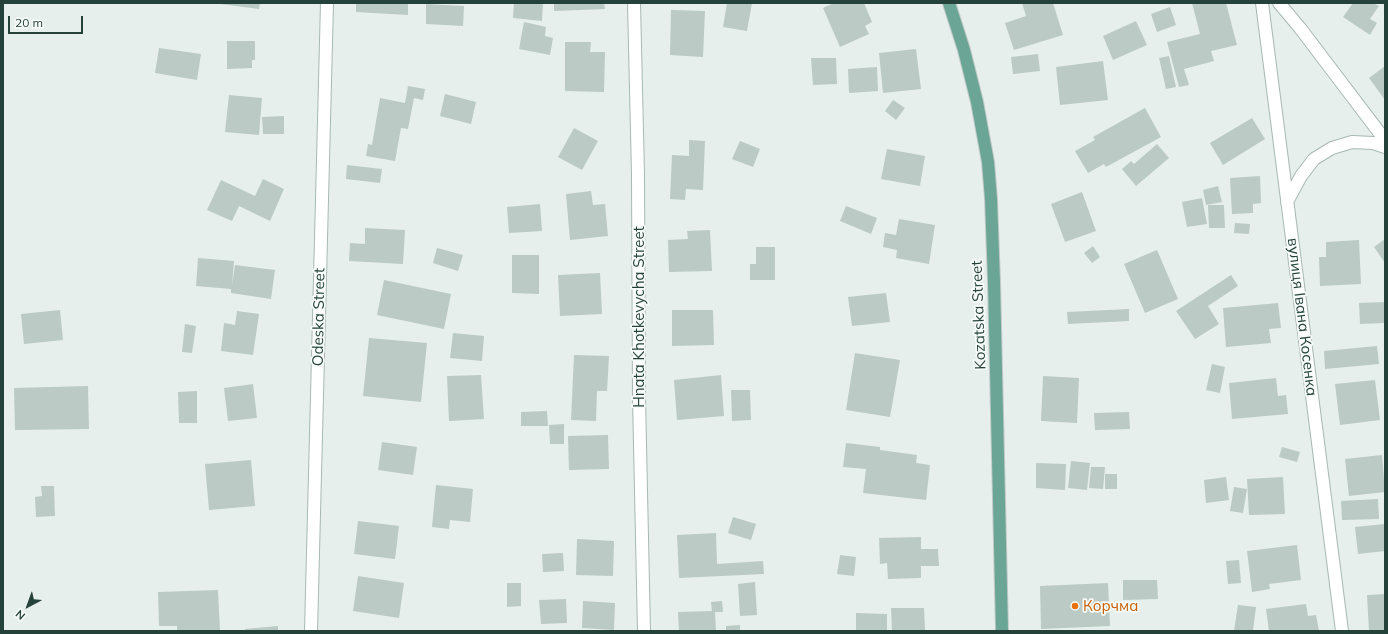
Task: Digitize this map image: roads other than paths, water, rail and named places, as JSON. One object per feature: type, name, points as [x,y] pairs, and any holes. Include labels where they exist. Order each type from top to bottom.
[{"type":"main road","name":"Kozatska Street","points":[[949,3],[964,50],[977,102],[988,170],[994,282],[1002,631]]},
{"type":"street","name":"Odeska Street","points":[[310,631],[327,3]]},
{"type":"street","name":"Hnata Khotkevycha Street","points":[[634,3],[638,175],[639,398],[644,631]]},
{"type":"street","name":"вулиця Івана Косенка","points":[[1262,3],[1342,631]]},
{"type":"street","points":[[1279,3],[1300,28],[1385,140]]},
{"type":"street","points":[[1287,202],[1301,176],[1314,159],[1332,148],[1352,142],[1373,143],[1385,147]]},
{"type":"place","name":"Корчма","points":[[1075,606]]}]
